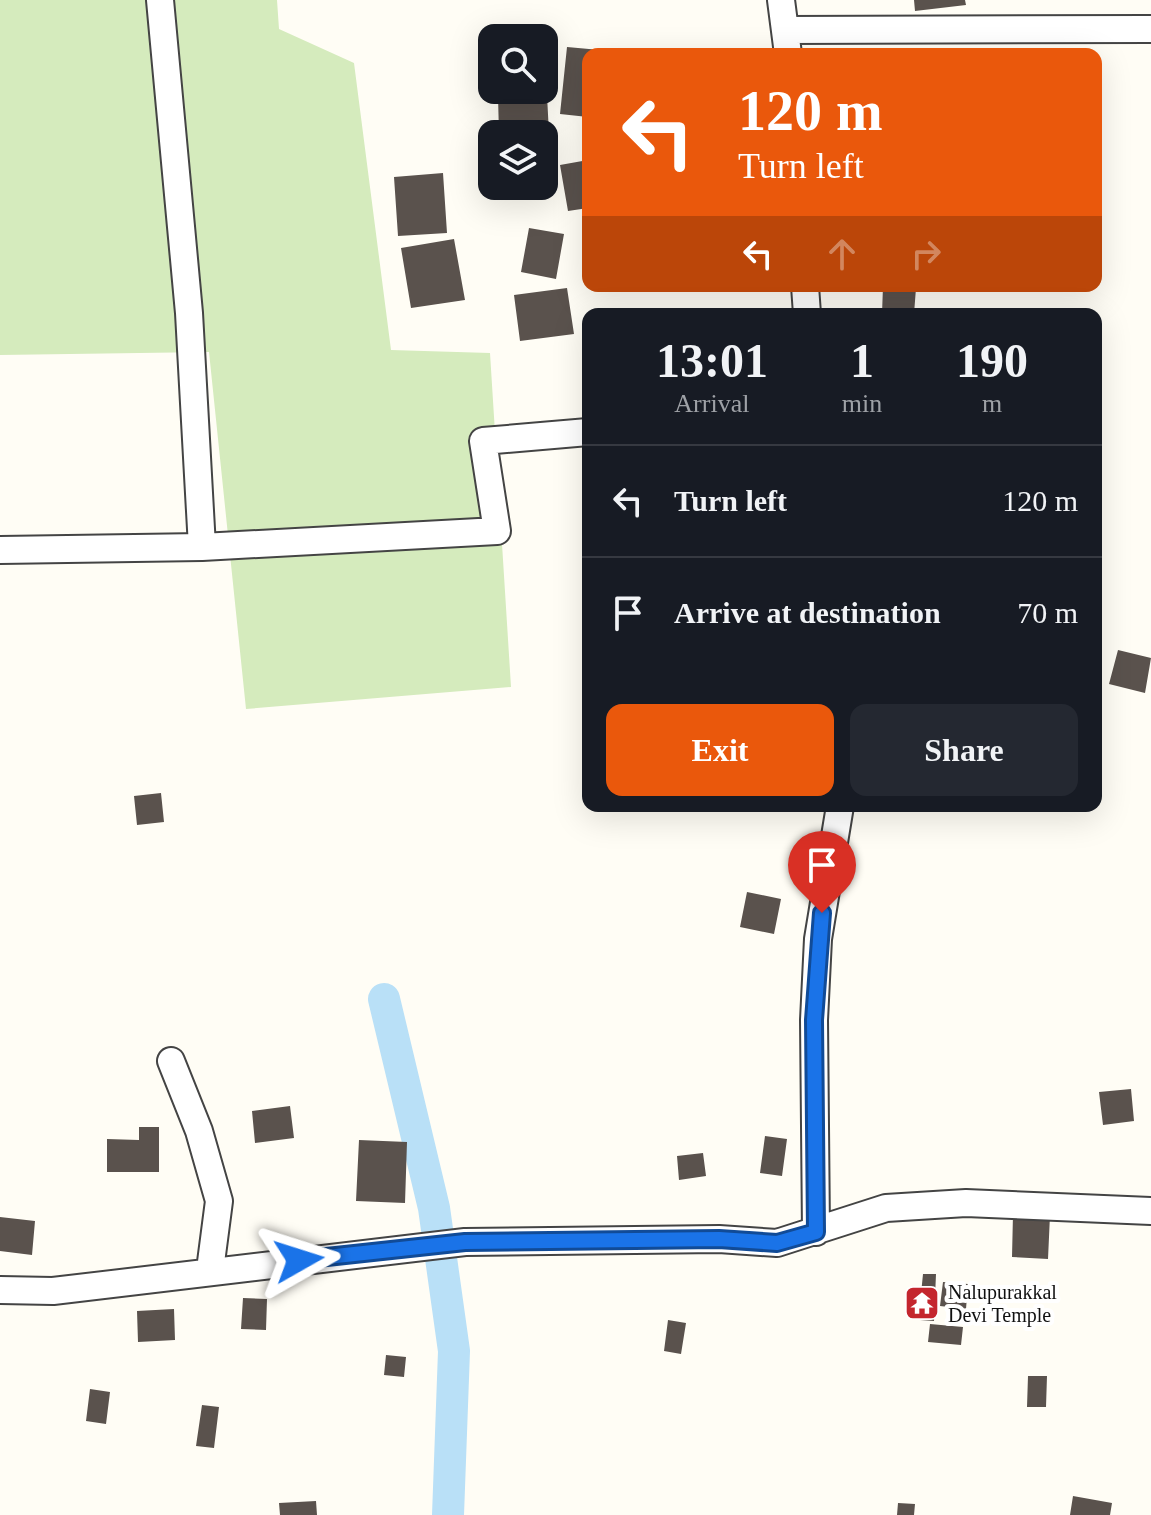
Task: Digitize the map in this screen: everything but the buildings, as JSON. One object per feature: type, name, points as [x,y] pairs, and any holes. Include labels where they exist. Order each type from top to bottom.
[{"type":"street","points":[[160,0],[189,313],[202,547]]},
{"type":"street","points":[[781,0],[787,42],[1151,29]]},
{"type":"street","points":[[0,550],[202,547],[497,531],[483,441],[582,433]]},
{"type":"street","points":[[816,1232],[814,1020],[818,939],[839,812]]},
{"type":"street","points":[[171,1061],[199,1131],[219,1201],[210,1270]]},
{"type":"street","points":[[0,1290],[53,1291],[465,1242],[719,1239],[777,1243],[886,1208],[966,1203],[1151,1211]]},
{"type":"green space","points":[[0,0],[277,0],[279,29],[354,63],[391,350],[490,353],[511,687],[246,709],[209,352],[0,355]]},
{"type":"waterway","points":[[384,999],[434,1208],[454,1351],[448,1515]]},
{"type":"place","name":"Nalupurakkal Devi Temple","points":[[922,1303]]},
{"type":"route","points":[[299,1260],[465,1242],[719,1239],[777,1243],[816,1232],[814,1020],[822,913]]}]
